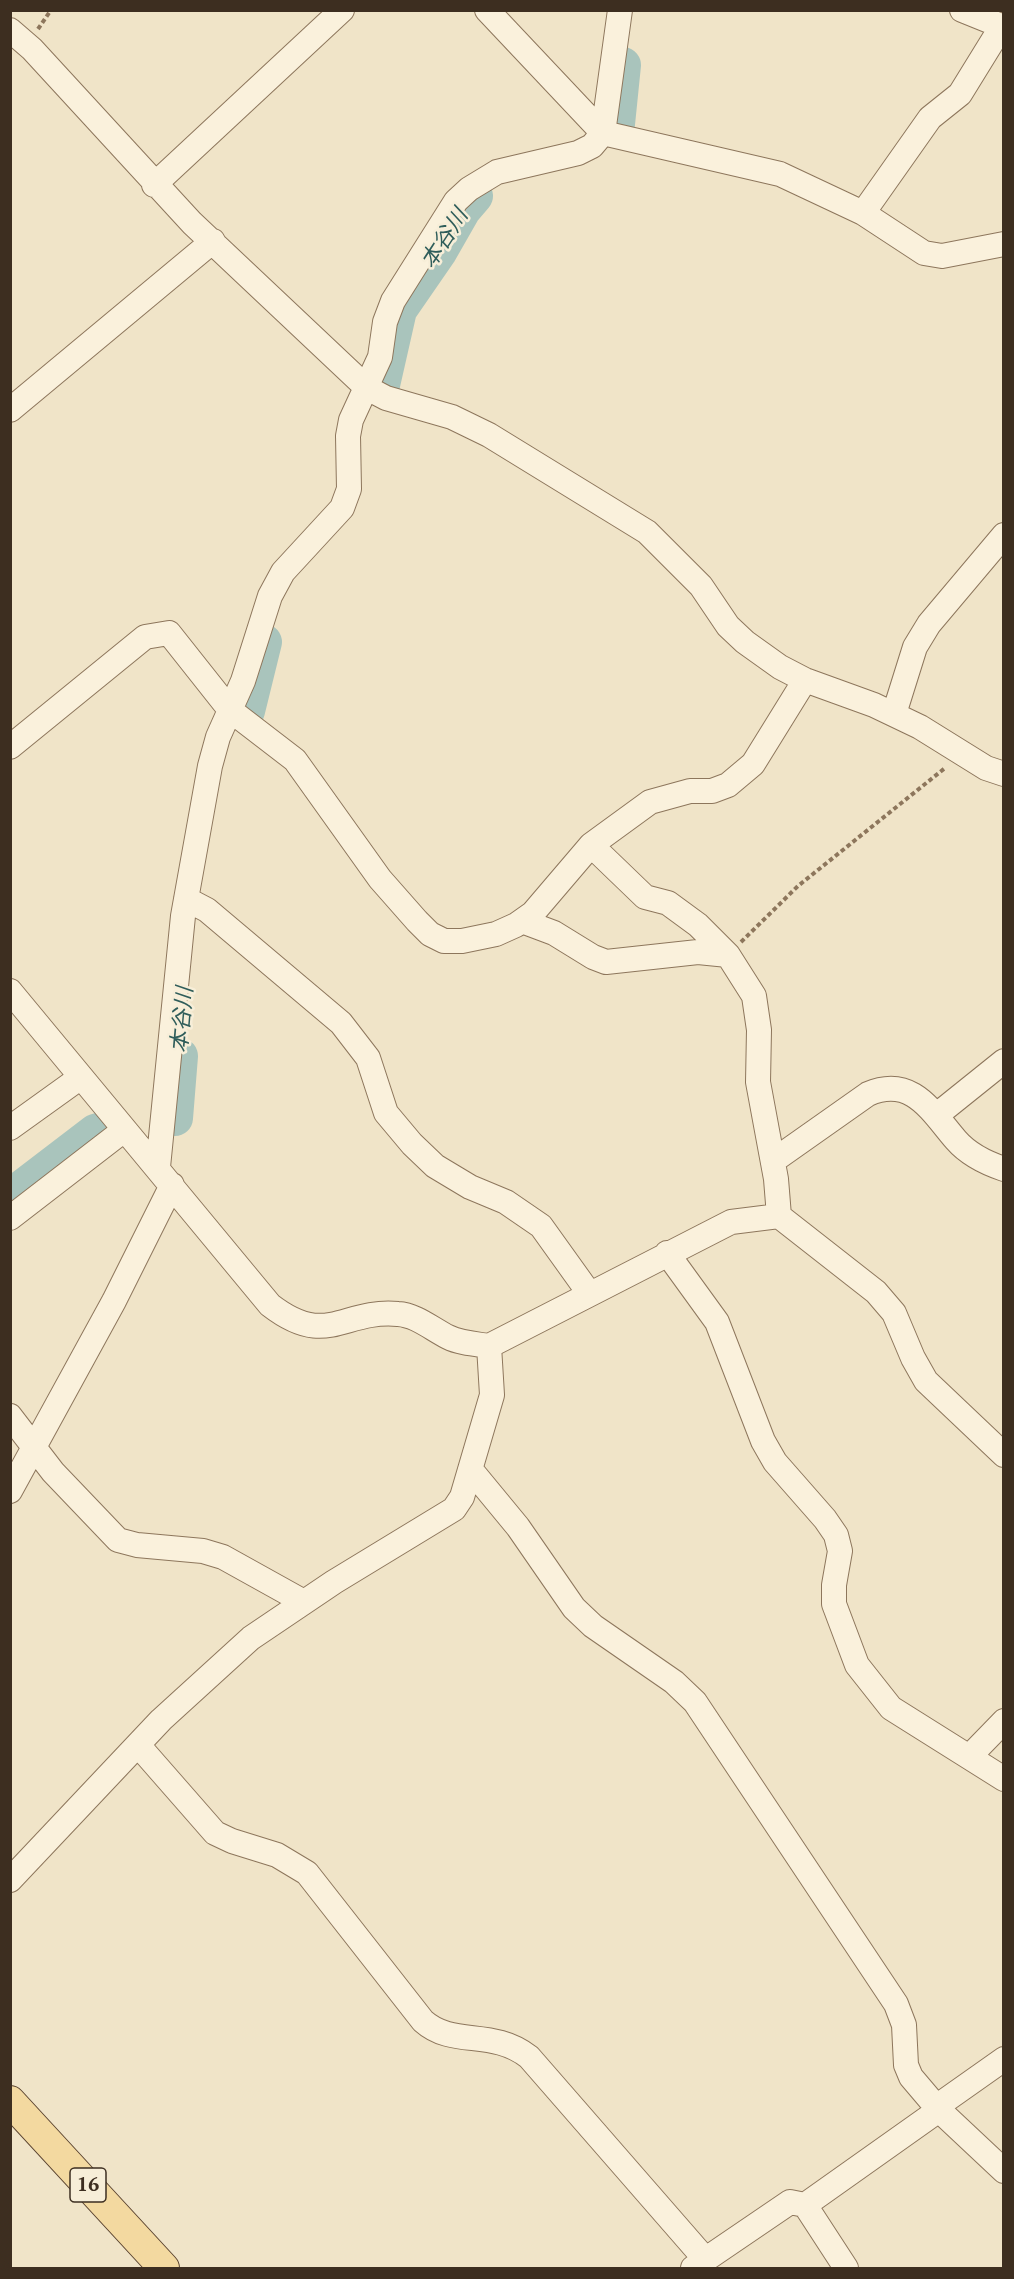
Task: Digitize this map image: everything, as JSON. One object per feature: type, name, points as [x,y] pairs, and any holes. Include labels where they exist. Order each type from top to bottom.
[{"type":"main road","name":"16","points":[[10,2101],[164,2268]]},
{"type":"street","points":[[154,185],[342,10]]},
{"type":"street","points":[[488,10],[603,133],[780,174],[863,213],[924,253],[942,256],[1004,244]]},
{"type":"street","points":[[10,1491],[114,1300],[165,1176],[186,899],[210,766],[243,681],[270,596],[283,572],[342,508],[349,489],[348,436],[351,420],[368,388],[380,357],[385,322],[393,301],[456,201],[469,189],[497,172],[578,153],[592,146],[603,133],[620,10]]},
{"type":"street","points":[[962,10],[1004,29]]},
{"type":"street","points":[[863,213],[930,118],[960,94],[997,34],[1004,29]]},
{"type":"street","points":[[10,30],[32,49],[154,185],[368,388],[386,399],[452,417],[489,435],[647,532],[701,586],[722,618],[745,642],[804,680],[894,714],[986,768],[1004,774]]},
{"type":"street","points":[[10,410],[213,240]]},
{"type":"street","points":[[894,714],[915,647],[929,624],[998,550]]},
{"type":"street","points":[[10,747],[145,637],[158,633],[169,633],[230,710],[295,760],[380,879],[430,934],[444,941],[462,941],[496,934],[533,913],[591,845],[650,802],[690,791],[712,791],[728,785],[753,764],[804,680]]},
{"type":"street","points":[[591,845],[645,897],[668,903],[682,911],[728,955],[748,986],[758,1012],[758,1082],[773,1161],[778,1216]]},
{"type":"street","points":[[186,899],[207,910],[341,1023],[368,1058],[387,1113],[397,1130],[435,1166],[470,1187],[506,1202],[541,1226],[589,1293]]},
{"type":"street","points":[[522,921],[554,933],[593,957],[606,962],[698,952],[728,955]]},
{"type":"street","points":[[10,991],[270,1305],[290,1321],[330,1327],[373,1315],[398,1314],[416,1319],[451,1338],[489,1346],[731,1222],[778,1216],[876,1292],[894,1313],[913,1358],[926,1381],[1004,1455]]},
{"type":"street","points":[[938,1114],[1004,1061]]},
{"type":"street","points":[[10,1128],[81,1077]]},
{"type":"street","points":[[773,1161],[868,1094],[884,1087],[900,1088],[938,1114],[957,1142],[981,1160],[1004,1169]]},
{"type":"street","points":[[10,1218],[124,1130]]},
{"type":"street","points":[[667,1253],[717,1322],[763,1441],[775,1462],[836,1534],[840,1551],[834,1585],[834,1604],[857,1665],[891,1708],[1004,1779]]},
{"type":"street","points":[[10,1880],[161,1720],[251,1638],[304,1602],[447,1514],[462,1497],[492,1395],[489,1346]]},
{"type":"street","points":[[10,1416],[68,1488],[118,1540],[137,1545],[203,1551],[244,1567],[304,1602]]},
{"type":"street","points":[[471,1470],[518,1527],[574,1608],[593,1626],[674,1682],[695,1702],[896,2004],[904,2025],[906,2065],[910,2077],[937,2109],[1000,2160]]},
{"type":"street","points":[[969,1757],[1004,1721]]},
{"type":"street","points":[[138,1745],[216,1833],[232,1841],[277,1855],[307,1873],[423,2021],[433,2030],[501,2041],[516,2047],[529,2057],[693,2242],[699,2265],[790,2202],[805,2205],[846,2268]]},
{"type":"street","points":[[805,2205],[1004,2059]]},
{"type":"path","points":[[728,955],[798,886],[963,753]]},
{"type":"waterway","name":"本谷川","points":[[617,124],[623,65]]},
{"type":"waterway","name":"本谷川","points":[[382,385],[399,310],[439,252],[463,210],[475,196]]},
{"type":"waterway","name":"本谷川","points":[[247,711],[264,642]]},
{"type":"waterway","name":"本谷川","points":[[171,1118],[175,1118],[180,1056]]},
{"type":"waterway","name":"本谷川","points":[[10,1197],[95,1132],[108,1128]]}]
